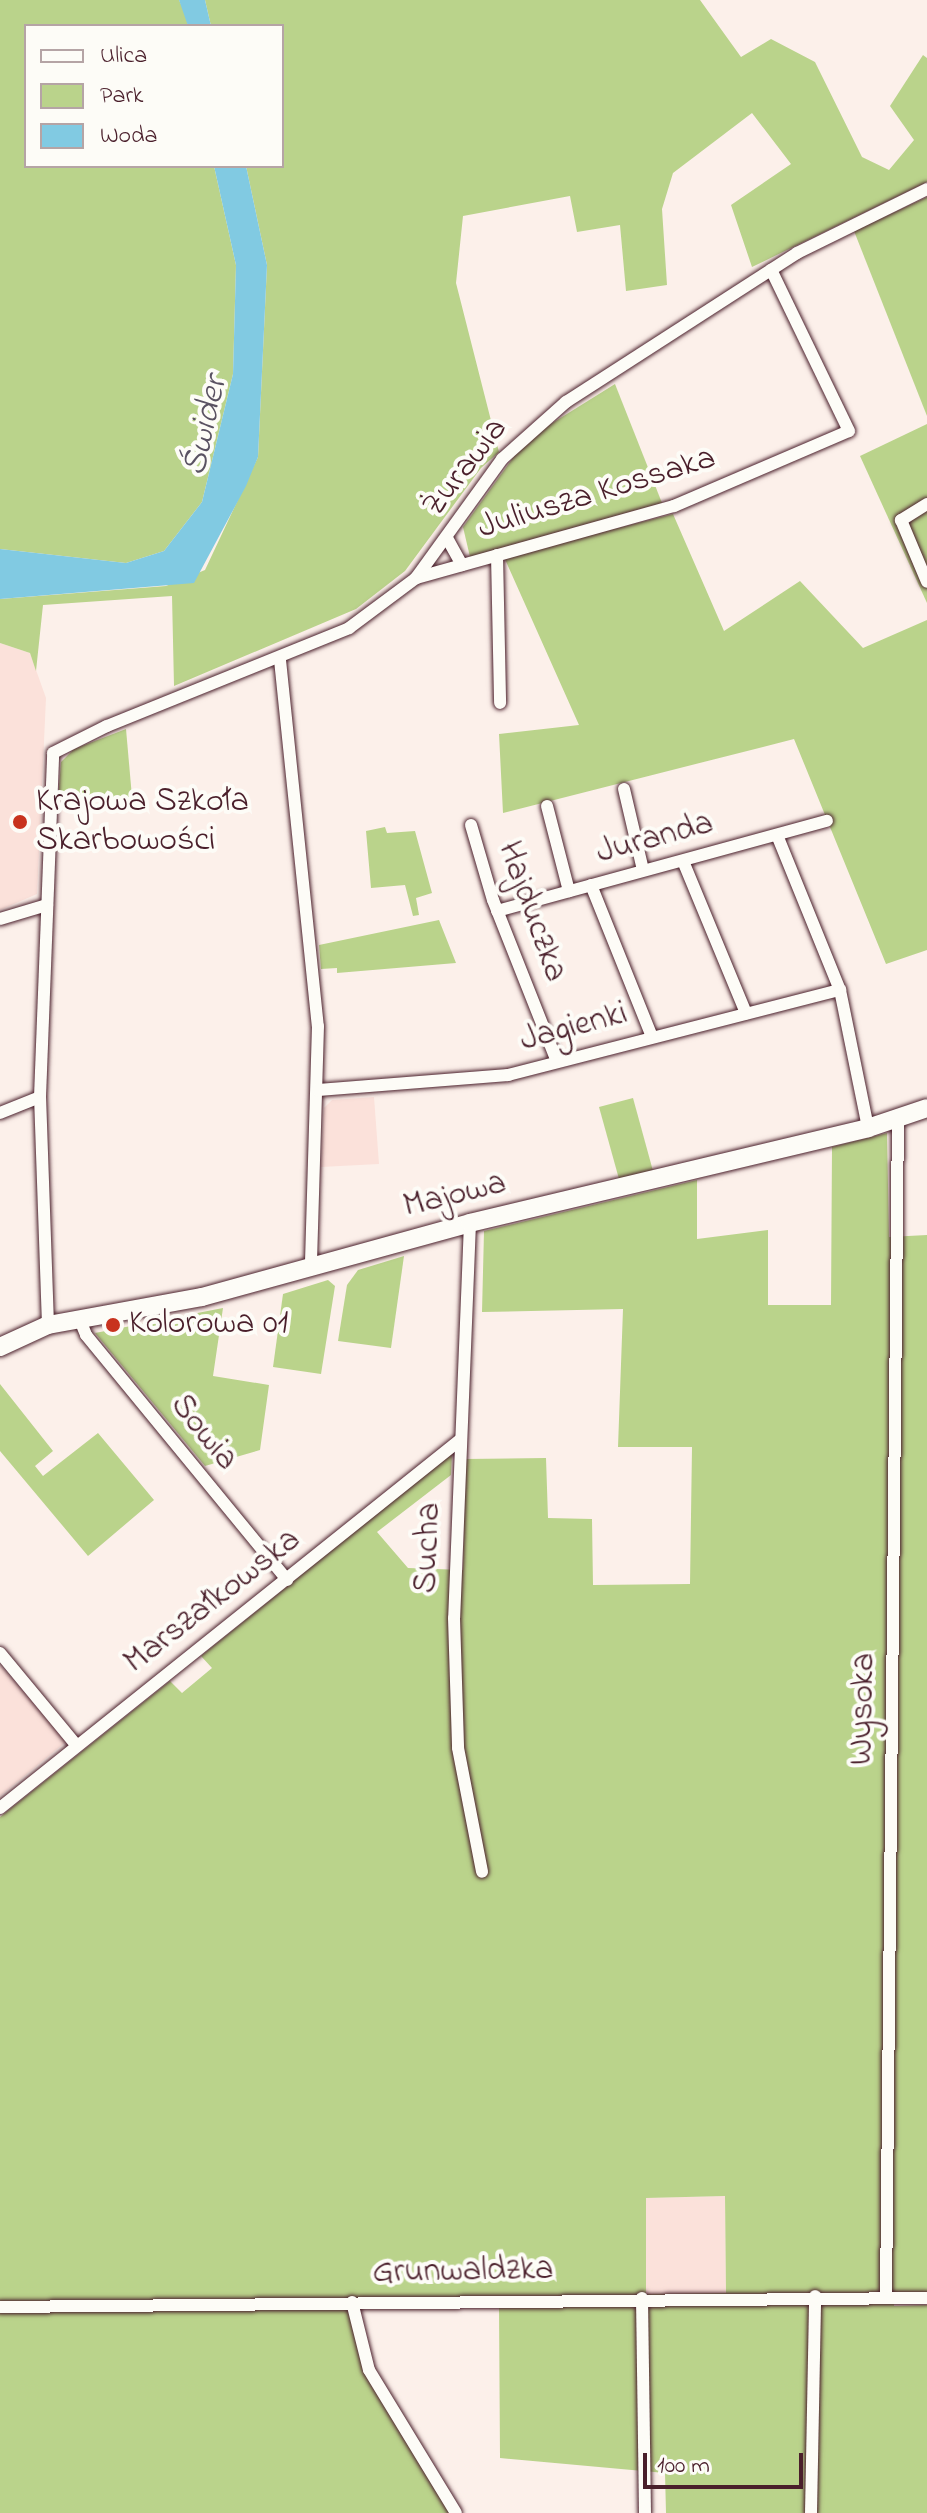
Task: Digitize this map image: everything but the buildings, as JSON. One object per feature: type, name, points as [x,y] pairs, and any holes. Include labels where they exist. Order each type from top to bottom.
[{"type":"street","name":"Żurawia","points":[[47,905],[53,753],[73,740],[280,660],[349,628],[416,578],[447,538],[476,491],[522,436],[566,402],[771,270],[927,189]]},
{"type":"street","name":"Juliusza Kossaka","points":[[416,578],[674,506],[849,431],[771,270]]},
{"type":"street","points":[[927,504],[901,520],[927,582]]},
{"type":"street","points":[[447,538],[462,565]]},
{"type":"street","points":[[497,555],[500,703]]},
{"type":"street","points":[[280,660],[307,897],[318,1090],[311,1267]]},
{"type":"street","points":[[624,789],[643,870]]},
{"type":"street","points":[[547,806],[569,891]]},
{"type":"street","name":"Juranda","points":[[497,911],[827,821]]},
{"type":"street","name":"Hajduczka","points":[[471,825],[497,911],[557,1062]]},
{"type":"street","points":[[777,835],[840,990],[868,1128]]},
{"type":"street","points":[[683,861],[746,1013]]},
{"type":"street","points":[[591,885],[652,1037]]},
{"type":"street","points":[[0,919],[47,905],[40,1097],[48,1325]]},
{"type":"street","name":"Jagienki","points":[[318,1090],[508,1075],[840,990]]},
{"type":"street","points":[[0,1113],[40,1097]]},
{"type":"street","name":"Majowa","points":[[0,1347],[48,1325],[202,1297],[470,1223],[868,1128],[927,1108]]},
{"type":"street","name":"Wysoka","points":[[886,2298],[898,1120]]},
{"type":"street","name":"Sucha","points":[[470,1223],[454,1618],[458,1748],[482,1872]]},
{"type":"street","name":"Sowia","points":[[80,1320],[86,1335],[287,1580]]},
{"type":"street","name":"Marszałkowska","points":[[0,1808],[460,1440]]},
{"type":"street","points":[[0,1653],[76,1745]]},
{"type":"street","points":[[811,2513],[815,2296]]},
{"type":"street","name":"Grunwaldzka","points":[[0,2307],[815,2296],[927,2298]]},
{"type":"street","points":[[642,2298],[645,2513]]},
{"type":"street","points":[[352,2302],[369,2370],[456,2513]]},
{"type":"shaded area","name":"Krajowa Szkoła Skarbowości","points":[[0,643],[30,653],[46,698],[37,894],[0,910]]},
{"type":"shaded area","points":[[374,1097],[379,1164],[321,1167],[324,1108],[332,1100]]},
{"type":"shaded area","points":[[0,1665],[67,1741],[0,1796]]},
{"type":"shaded area","points":[[725,2196],[726,2294],[646,2294],[646,2198]]},
{"type":"green space","points":[[0,0],[179,0],[188,24],[24,24],[24,168],[214,168],[236,265],[233,374],[202,502],[164,551],[126,563],[0,549]]},
{"type":"green space","points":[[205,0],[700,0],[741,57],[771,39],[815,62],[862,157],[889,170],[914,140],[890,106],[923,55],[927,58],[927,182],[752,267],[731,205],[791,164],[752,113],[673,173],[662,209],[667,285],[626,291],[620,225],[577,232],[570,196],[463,216],[456,283],[499,452],[481,468],[405,571],[356,609],[174,686],[172,596],[43,605],[36,671],[30,653],[0,643],[0,599],[166,586],[205,570],[258,457],[267,265],[246,168],[284,168],[284,24],[211,24]]},
{"type":"green space","points":[[927,197],[927,416],[854,231]]},
{"type":"green space","points":[[615,384],[662,503],[470,557],[463,527],[515,455],[546,427]]},
{"type":"green space","points":[[927,424],[927,603],[860,456]]},
{"type":"green space","points":[[673,514],[724,631],[800,581],[863,648],[927,620],[927,950],[886,964],[794,739],[503,813],[499,734],[579,725],[504,557]]},
{"type":"green space","points":[[126,729],[132,797],[58,800],[61,762],[74,749]]},
{"type":"green space","points":[[385,827],[387,833],[415,831],[432,893],[416,898],[419,915],[413,916],[405,885],[371,888],[366,831]]},
{"type":"green space","points":[[439,920],[456,963],[337,973],[337,968],[321,969],[319,945]]},
{"type":"green space","points":[[633,1098],[653,1171],[619,1179],[599,1107]]},
{"type":"green space","points":[[887,1133],[889,1237],[927,1235],[927,2294],[895,2295],[894,2306],[927,2305],[927,2513],[666,2513],[665,2473],[500,2458],[499,2308],[359,2307],[373,2367],[461,2513],[0,2513],[0,1817],[170,1681],[182,1693],[212,1668],[201,1656],[452,1453],[451,1475],[377,1532],[408,1568],[463,1570],[465,1459],[546,1458],[548,1518],[592,1519],[593,1585],[690,1584],[692,1447],[618,1447],[623,1309],[482,1312],[484,1231],[697,1180],[697,1239],[768,1230],[768,1305],[831,1305],[832,1147]],"holes":[[[725,2196],[726,2293],[646,2294],[646,2198]]]},
{"type":"green space","points":[[404,1256],[391,1348],[338,1341],[347,1285],[358,1270]]},
{"type":"green space","points":[[328,1280],[335,1286],[321,1374],[273,1367],[283,1294]]},
{"type":"green space","points":[[223,1308],[213,1376],[269,1385],[260,1450],[205,1466],[95,1333]]},
{"type":"green space","points":[[0,1384],[53,1451],[35,1466],[43,1476],[98,1433],[154,1500],[88,1556],[0,1451]]},
{"type":"water","points":[[179,0],[205,0],[211,24],[187,24]]},
{"type":"water","points":[[214,168],[246,168],[267,265],[258,457],[246,486],[194,583],[0,599],[0,549],[126,563],[164,551],[202,502],[233,374],[236,265]]},
{"type":"place","name":"Krajowa Szkoła Skarbowości","points":[[20,822]]},
{"type":"place","name":"Kolorowa 01","points":[[113,1325]]},
{"type":"water label","name":"Świder","points":[[206,426]]}]
